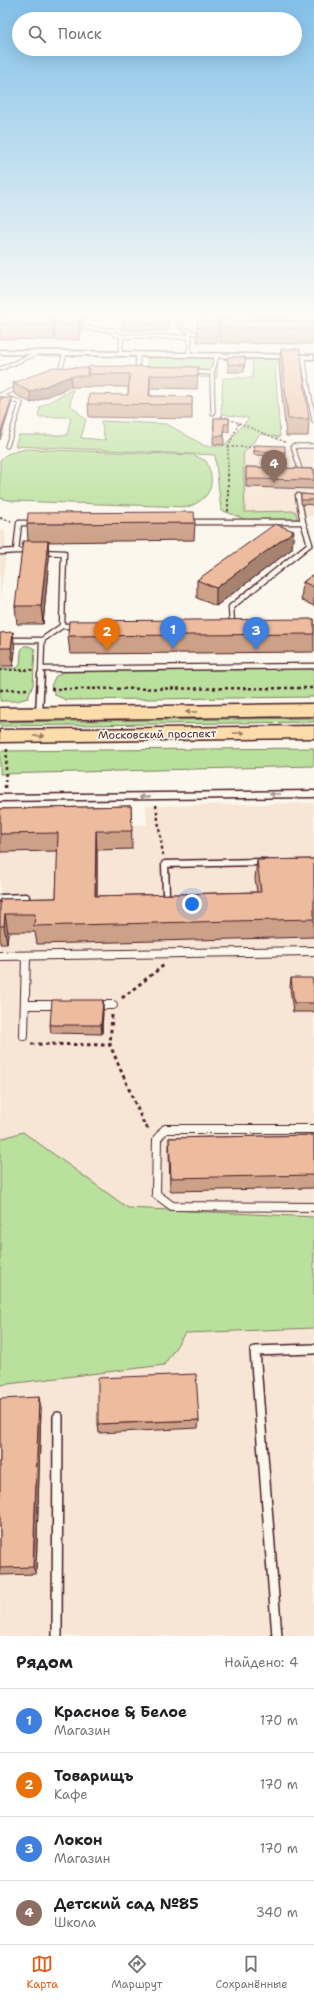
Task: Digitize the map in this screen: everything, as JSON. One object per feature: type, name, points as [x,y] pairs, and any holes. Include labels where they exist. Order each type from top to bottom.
[{"type":"main road","name":"Московский проспект","points":[[0,714],[314,710]]},
{"type":"main road","name":"Московский проспект","points":[[0,736],[314,732]]},
{"type":"lane","points":[[7,446],[21,403],[0,395],[11,390]]},
{"type":"lane","points":[[212,390],[213,413]]},
{"type":"lane","points":[[309,390],[314,422]]},
{"type":"lane","points":[[301,473],[293,446],[314,446]]},
{"type":"lane","points":[[232,624],[231,607],[310,544],[300,516],[298,496]]},
{"type":"lane","points":[[182,522],[303,522]]},
{"type":"lane","points":[[16,551],[19,523],[42,523]]},
{"type":"lane","points":[[0,552],[16,551],[64,553],[62,626]]},
{"type":"lane","points":[[224,624],[239,624]]},
{"type":"lane","points":[[0,640],[42,640],[62,626],[85,626]]},
{"type":"lane","points":[[39,714],[42,640]]},
{"type":"lane","points":[[41,670],[314,666]]},
{"type":"lane","points":[[0,798],[314,794]]},
{"type":"lane","points":[[166,894],[165,864],[275,862]]},
{"type":"lane","points":[[0,898],[26,897]]},
{"type":"lane","points":[[0,956],[314,951]]},
{"type":"lane","points":[[24,1036],[26,956]]},
{"type":"lane","points":[[25,1005],[65,1005]]},
{"type":"lane","points":[[89,1005],[113,1005]]},
{"type":"lane","points":[[314,1129],[165,1129],[157,1138],[156,1194],[172,1206],[314,1207]]},
{"type":"lane","points":[[277,1636],[255,1351],[314,1349]]},
{"type":"lane","points":[[58,1417],[58,1636]]},
{"type":"path","points":[[213,413],[293,446]]},
{"type":"path","points":[[228,522],[228,447],[239,423]]},
{"type":"path","points":[[228,447],[264,446]]},
{"type":"path","points":[[0,670],[41,670]]},
{"type":"path","points":[[51,689],[314,688]]},
{"type":"path","points":[[0,690],[33,689]]},
{"type":"path","points":[[155,796],[165,864]]},
{"type":"path","points":[[157,1138],[144,1124],[110,1045],[113,1005],[179,953]]},
{"type":"path","points":[[24,1036],[30,1044],[110,1045]]},
{"type":"shaded area","points":[[231,448],[293,448],[314,450],[314,516],[235,516]]},
{"type":"shaded area","points":[[0,529],[5,532],[6,551],[0,599]]},
{"type":"shaded area","points":[[314,803],[314,1636],[0,1636],[0,827],[147,825],[146,806]]},
{"type":"green space","points":[[71,390],[73,390],[70,404],[86,420],[81,438],[105,440],[101,421],[167,424],[205,446],[224,446],[249,418],[221,414],[222,390],[277,390],[280,437],[260,434],[243,454],[245,512],[295,511],[298,519],[247,520],[221,510],[215,455],[15,446],[19,435],[67,435],[71,417],[38,417],[40,407]]},
{"type":"green space","points":[[25,449],[194,455],[206,461],[211,477],[210,489],[207,495],[188,507],[13,501],[0,498],[0,460],[7,454]]},
{"type":"green space","points":[[24,646],[29,646],[35,649],[33,685],[28,698],[17,701],[0,701],[0,668],[17,668],[20,665],[21,651]]},
{"type":"green space","points":[[314,669],[314,697],[66,700],[55,695],[51,686],[55,677],[63,672]]},
{"type":"green space","points":[[314,718],[314,722],[0,726],[0,722]]},
{"type":"green space","points":[[314,748],[314,766],[0,774],[0,751]]},
{"type":"green space","points":[[23,1132],[128,1208],[314,1217],[314,1328],[185,1333],[164,1365],[0,1385],[0,1139]]},
{"type":"building","points":[[128,390],[149,390],[149,396],[192,397],[192,405],[88,404],[89,394],[128,395]]},
{"type":"building","points":[[285,390],[305,390],[309,419],[288,419]]},
{"type":"building","points":[[0,398],[12,398],[0,435]]},
{"type":"building","points":[[214,418],[229,418],[229,424],[224,424],[224,436],[214,436]]},
{"type":"building","points":[[254,445],[285,446],[285,452],[254,451]]},
{"type":"building","points":[[246,467],[314,469],[314,480],[246,479]]},
{"type":"building","points":[[301,494],[314,495],[314,500],[301,500]]},
{"type":"building","points":[[194,512],[195,523],[27,524],[28,513]]},
{"type":"building","points":[[275,524],[294,531],[216,588],[197,580]]},
{"type":"building","points":[[23,541],[48,541],[41,606],[15,606]]},
{"type":"building","points":[[314,574],[314,587],[303,582]]},
{"type":"building","points":[[314,619],[314,634],[68,636],[69,621]]},
{"type":"building","points":[[13,632],[11,648],[0,648],[0,633]]},
{"type":"building","points":[[131,806],[132,831],[96,831],[95,896],[261,892],[257,860],[314,859],[314,919],[34,926],[35,914],[5,914],[4,926],[0,926],[0,899],[56,898],[58,833],[0,834],[0,809]]},
{"type":"building","points":[[291,978],[312,978],[314,1003],[294,1003]]},
{"type":"building","points":[[52,1000],[103,1000],[101,1025],[50,1025]]},
{"type":"building","points":[[314,1135],[314,1175],[171,1178],[169,1138]]},
{"type":"building","points":[[196,1374],[199,1420],[98,1424],[98,1378]]},
{"type":"building","points":[[39,1397],[33,1567],[0,1568],[0,1399]]},
{"type":"place","name":"Детский сад №85","points":[[274,483]]},
{"type":"place","name":"Красное & Белое","points":[[173,649]]},
{"type":"place","name":"Локон","points":[[256,650]]},
{"type":"place","name":"Товарищъ","points":[[107,651]]}]
